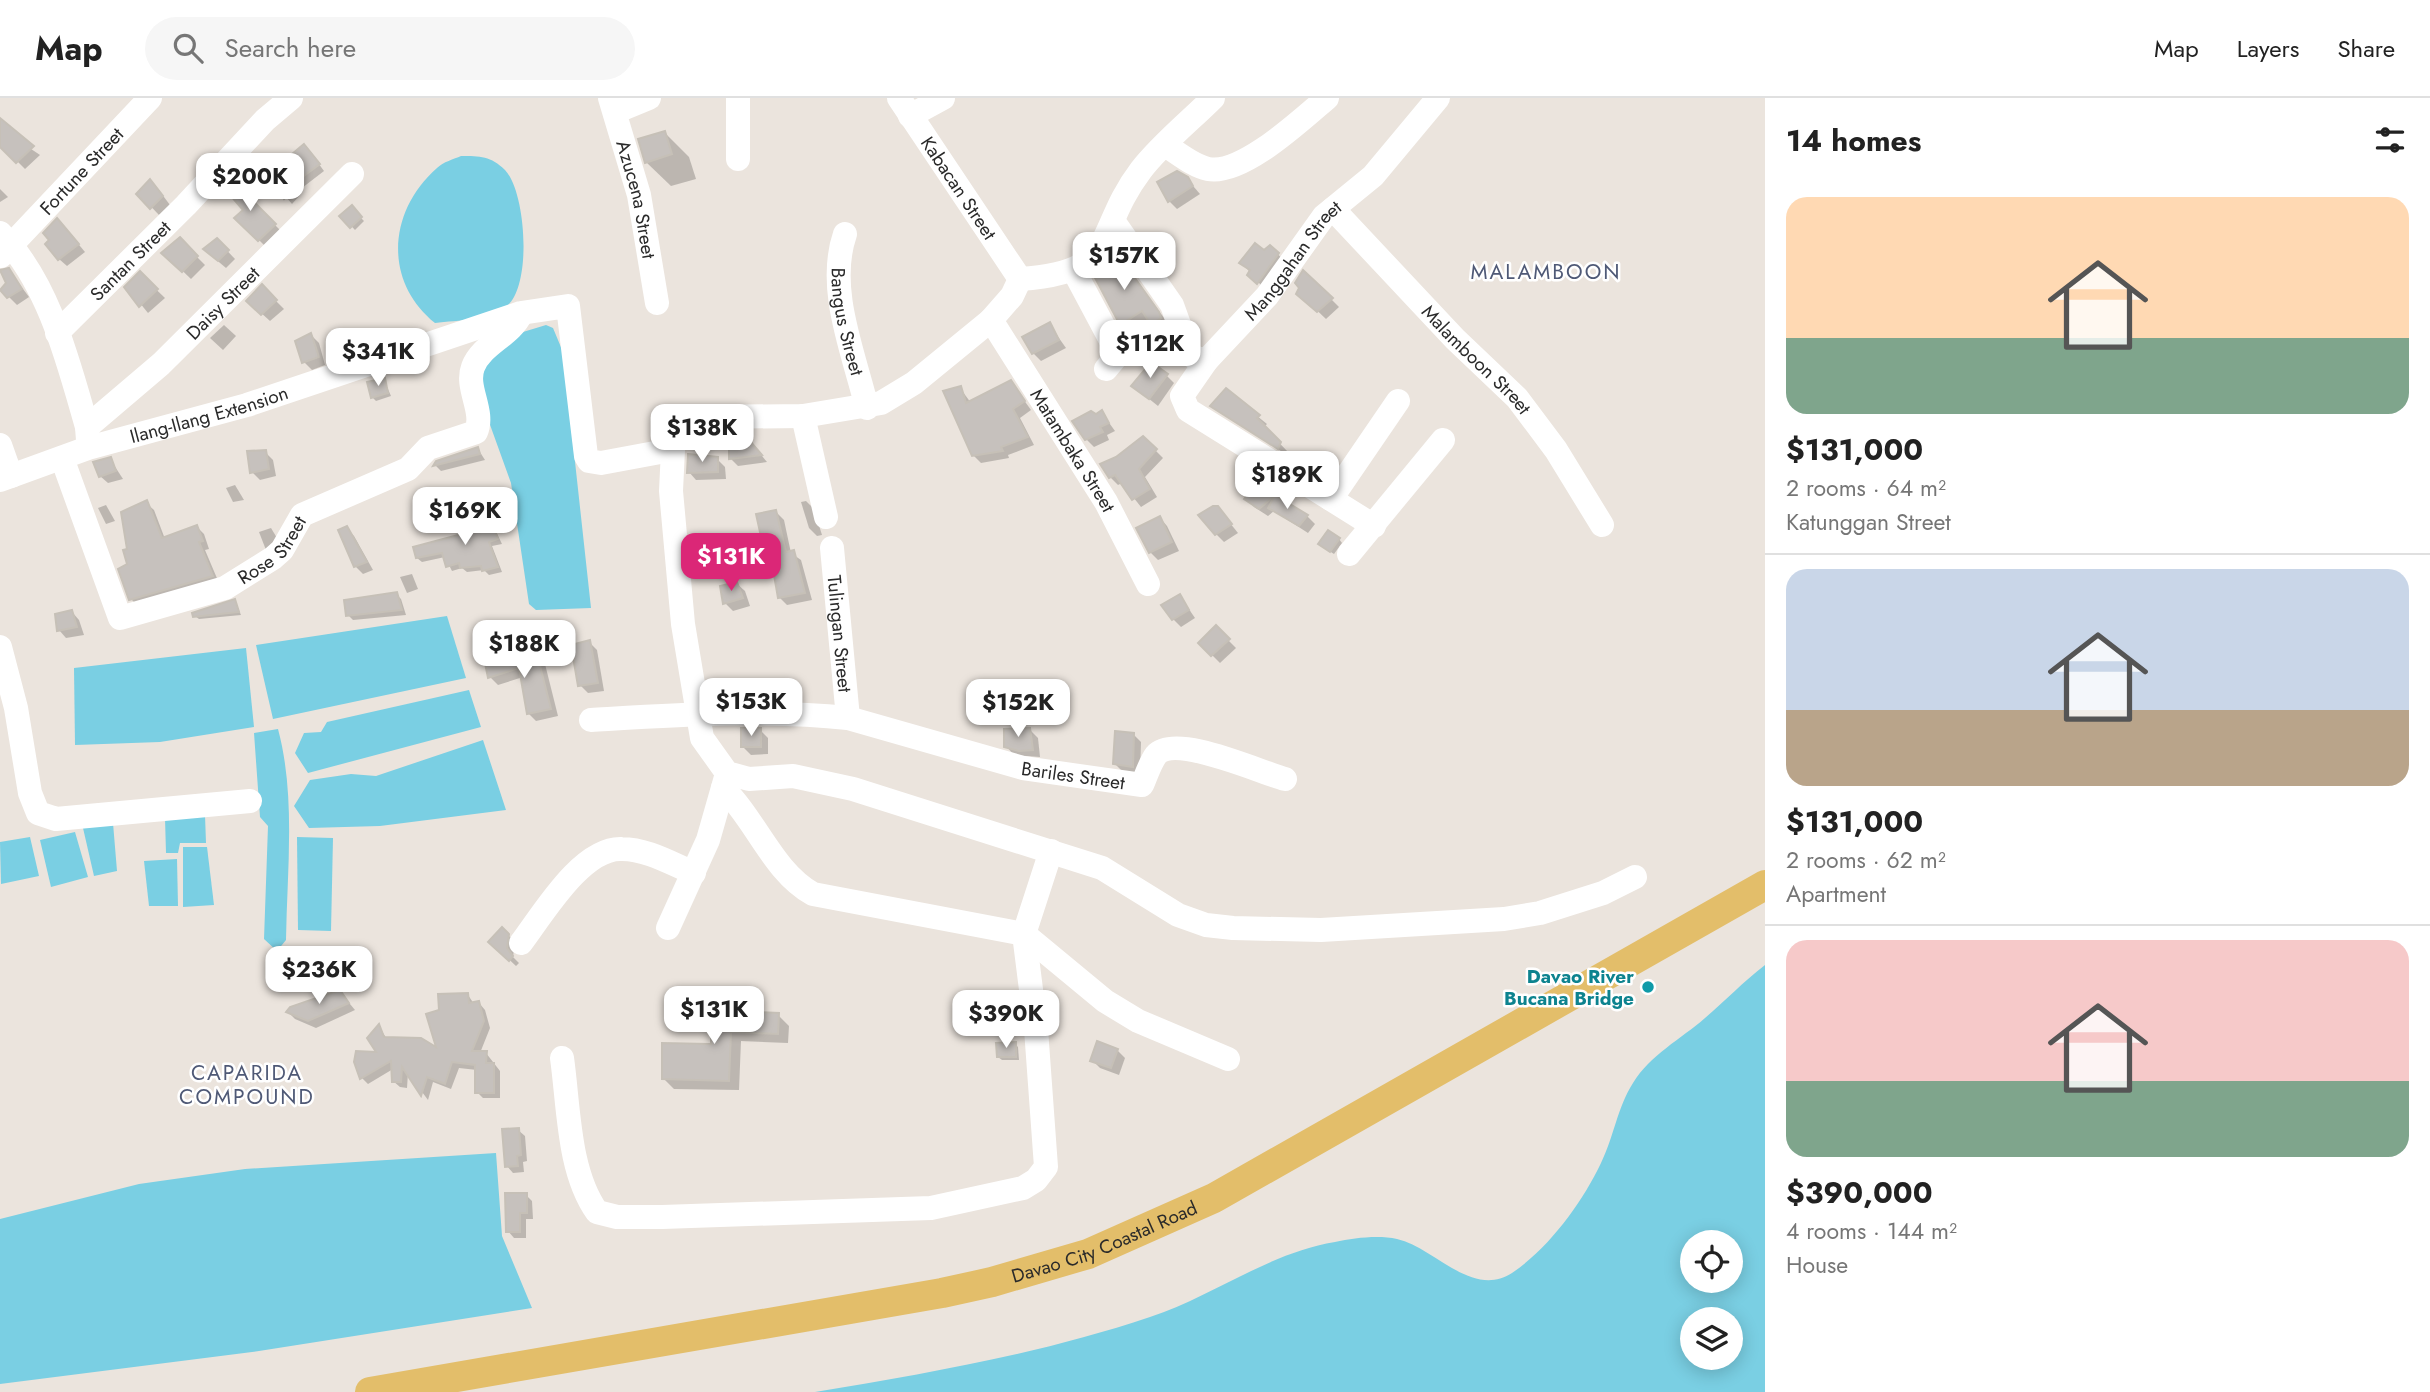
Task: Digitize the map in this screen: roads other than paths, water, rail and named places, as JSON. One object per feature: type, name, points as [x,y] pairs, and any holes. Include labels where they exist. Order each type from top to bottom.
[{"type":"main road","name":"Davao City Coastal Road","points":[[370,1392],[930,1295],[992,1282],[1088,1254],[1214,1198],[1765,885]]},
{"type":"street","name":"Fortune Street","points":[[4,245],[150,98]]},
{"type":"street","name":"Santan Street","points":[[57,333],[186,205],[265,120],[291,98]]},
{"type":"street","points":[[613,105],[649,98]]},
{"type":"street","points":[[738,98],[738,159]]},
{"type":"street","points":[[905,107],[943,98]]},
{"type":"street","points":[[1213,98],[1135,178],[1114,222],[1090,260],[1074,271],[1020,279],[1005,306],[992,320],[914,383],[881,403],[867,408],[803,416],[698,417],[679,422],[672,435],[671,450],[673,528],[697,713],[705,744],[725,781],[796,885],[813,894],[1024,934],[1105,1001],[1138,1021],[1228,1059]]},
{"type":"street","points":[[1165,145],[1208,169],[1228,167],[1260,151],[1327,98]]},
{"type":"street","name":"Manggahan Street","points":[[1331,499],[1184,405],[1184,393],[1207,360],[1267,296],[1317,225],[1373,176],[1438,98]]},
{"type":"street","name":"Azucena Street","points":[[613,105],[639,195],[657,303]]},
{"type":"street","name":"Kabacan Street","points":[[905,107],[1020,279]]},
{"type":"street","name":"Daisy Street","points":[[88,437],[352,174]]},
{"type":"street","name":"Malamboon Street","points":[[1333,209],[1455,339],[1517,398],[1556,450],[1602,525]]},
{"type":"street","points":[[1114,222],[1172,305],[1189,352],[1195,358],[1207,360]]},
{"type":"street","name":"Bangus Street","points":[[845,234],[836,267],[838,287],[867,408]]},
{"type":"street","points":[[0,446],[5,478],[62,458],[88,437],[57,333],[38,289],[4,245]]},
{"type":"street","points":[[1074,271],[1115,348],[1115,356],[1106,369]]},
{"type":"street","name":"Ilang-Ilang Extension","points":[[88,437],[247,405],[521,313],[568,306],[584,450],[589,461],[601,463],[671,450]]},
{"type":"street","name":"Rose Street","points":[[62,458],[120,618],[199,597],[225,588],[273,558],[282,550],[302,515],[408,469],[428,448],[472,435],[478,420],[472,368],[486,349],[515,324],[521,313]]},
{"type":"street","name":"Matambaka Street","points":[[992,320],[1119,523],[1148,584]]},
{"type":"street","points":[[1374,526],[1331,499],[1398,401]]},
{"type":"street","points":[[803,416],[826,517]]},
{"type":"street","points":[[1349,554],[1443,440]]},
{"type":"street","name":"Tulingan Street","points":[[832,548],[848,719]]},
{"type":"street","points":[[0,647],[8,710],[32,804],[46,817],[73,818],[250,801]]},
{"type":"street","name":"Bariles Street","points":[[591,720],[697,713],[848,719],[1023,768],[1142,785],[1156,756],[1174,747],[1186,747],[1285,779]]},
{"type":"street","points":[[725,781],[793,776],[812,779],[1051,850],[1102,868],[1178,915],[1206,925],[1233,928],[1333,929],[1504,919],[1540,913],[1603,893],[1635,877]]},
{"type":"street","points":[[667,928],[694,873],[725,781]]},
{"type":"street","points":[[522,943],[581,868],[607,850],[636,850],[694,873]]},
{"type":"street","points":[[562,1058],[577,1161],[586,1196],[597,1212],[617,1217],[662,1217],[931,1208],[1023,1188],[1036,1181],[1046,1167],[1024,934],[1051,850]]},
{"type":"water","points":[[461,156],[490,159],[505,170],[512,181],[522,217],[521,278],[516,294],[501,310],[474,319],[435,323],[418,306],[406,287],[398,246],[401,225],[409,204],[421,185],[439,166]]},
{"type":"water","points":[[546,325],[553,328],[563,352],[591,608],[536,610],[529,604],[511,483],[480,397],[482,370],[494,356],[523,332]]},
{"type":"water","points":[[447,616],[466,678],[273,719],[256,645]]},
{"type":"water","points":[[246,648],[254,727],[160,742],[75,745],[74,668]]},
{"type":"water","points":[[469,690],[481,727],[308,773],[295,753],[304,733],[321,732],[327,722]]},
{"type":"water","points":[[278,729],[287,781],[289,834],[286,940],[277,951],[264,939],[268,826],[260,817],[254,733]]},
{"type":"water","points":[[483,740],[506,810],[380,826],[309,828],[294,806],[310,780],[351,774],[376,776]]},
{"type":"water","points":[[205,815],[206,843],[180,843],[178,853],[166,853],[165,818]]},
{"type":"water","points":[[113,823],[117,871],[94,876],[83,828]]},
{"type":"water","points":[[75,832],[88,877],[51,887],[40,840]]},
{"type":"water","points":[[30,837],[39,876],[1,884],[0,842]]},
{"type":"water","points":[[297,837],[333,838],[331,931],[298,930]]},
{"type":"water","points":[[183,847],[207,847],[214,905],[183,907]]},
{"type":"water","points":[[177,859],[178,906],[149,906],[144,861]]},
{"type":"water","points":[[1765,965],[1765,1392],[815,1392],[984,1361],[1067,1342],[1174,1308],[1287,1255],[1358,1238],[1397,1239],[1425,1251],[1453,1269],[1482,1280],[1497,1279],[1512,1273],[1551,1238],[1584,1194],[1605,1153],[1619,1112],[1640,1073]]},
{"type":"water","points":[[496,1153],[502,1236],[532,1308],[259,1351],[0,1384],[0,1219],[139,1184],[245,1169]]},
{"type":"place","name":"Davao River Bucana Bridge","points":[[1648,987]]},
{"type":"district","name":"MALAMBOON","points":[[1546,272]]},
{"type":"district","name":"CAPARIDA COMPOUND","points":[[247,1085]]}]
